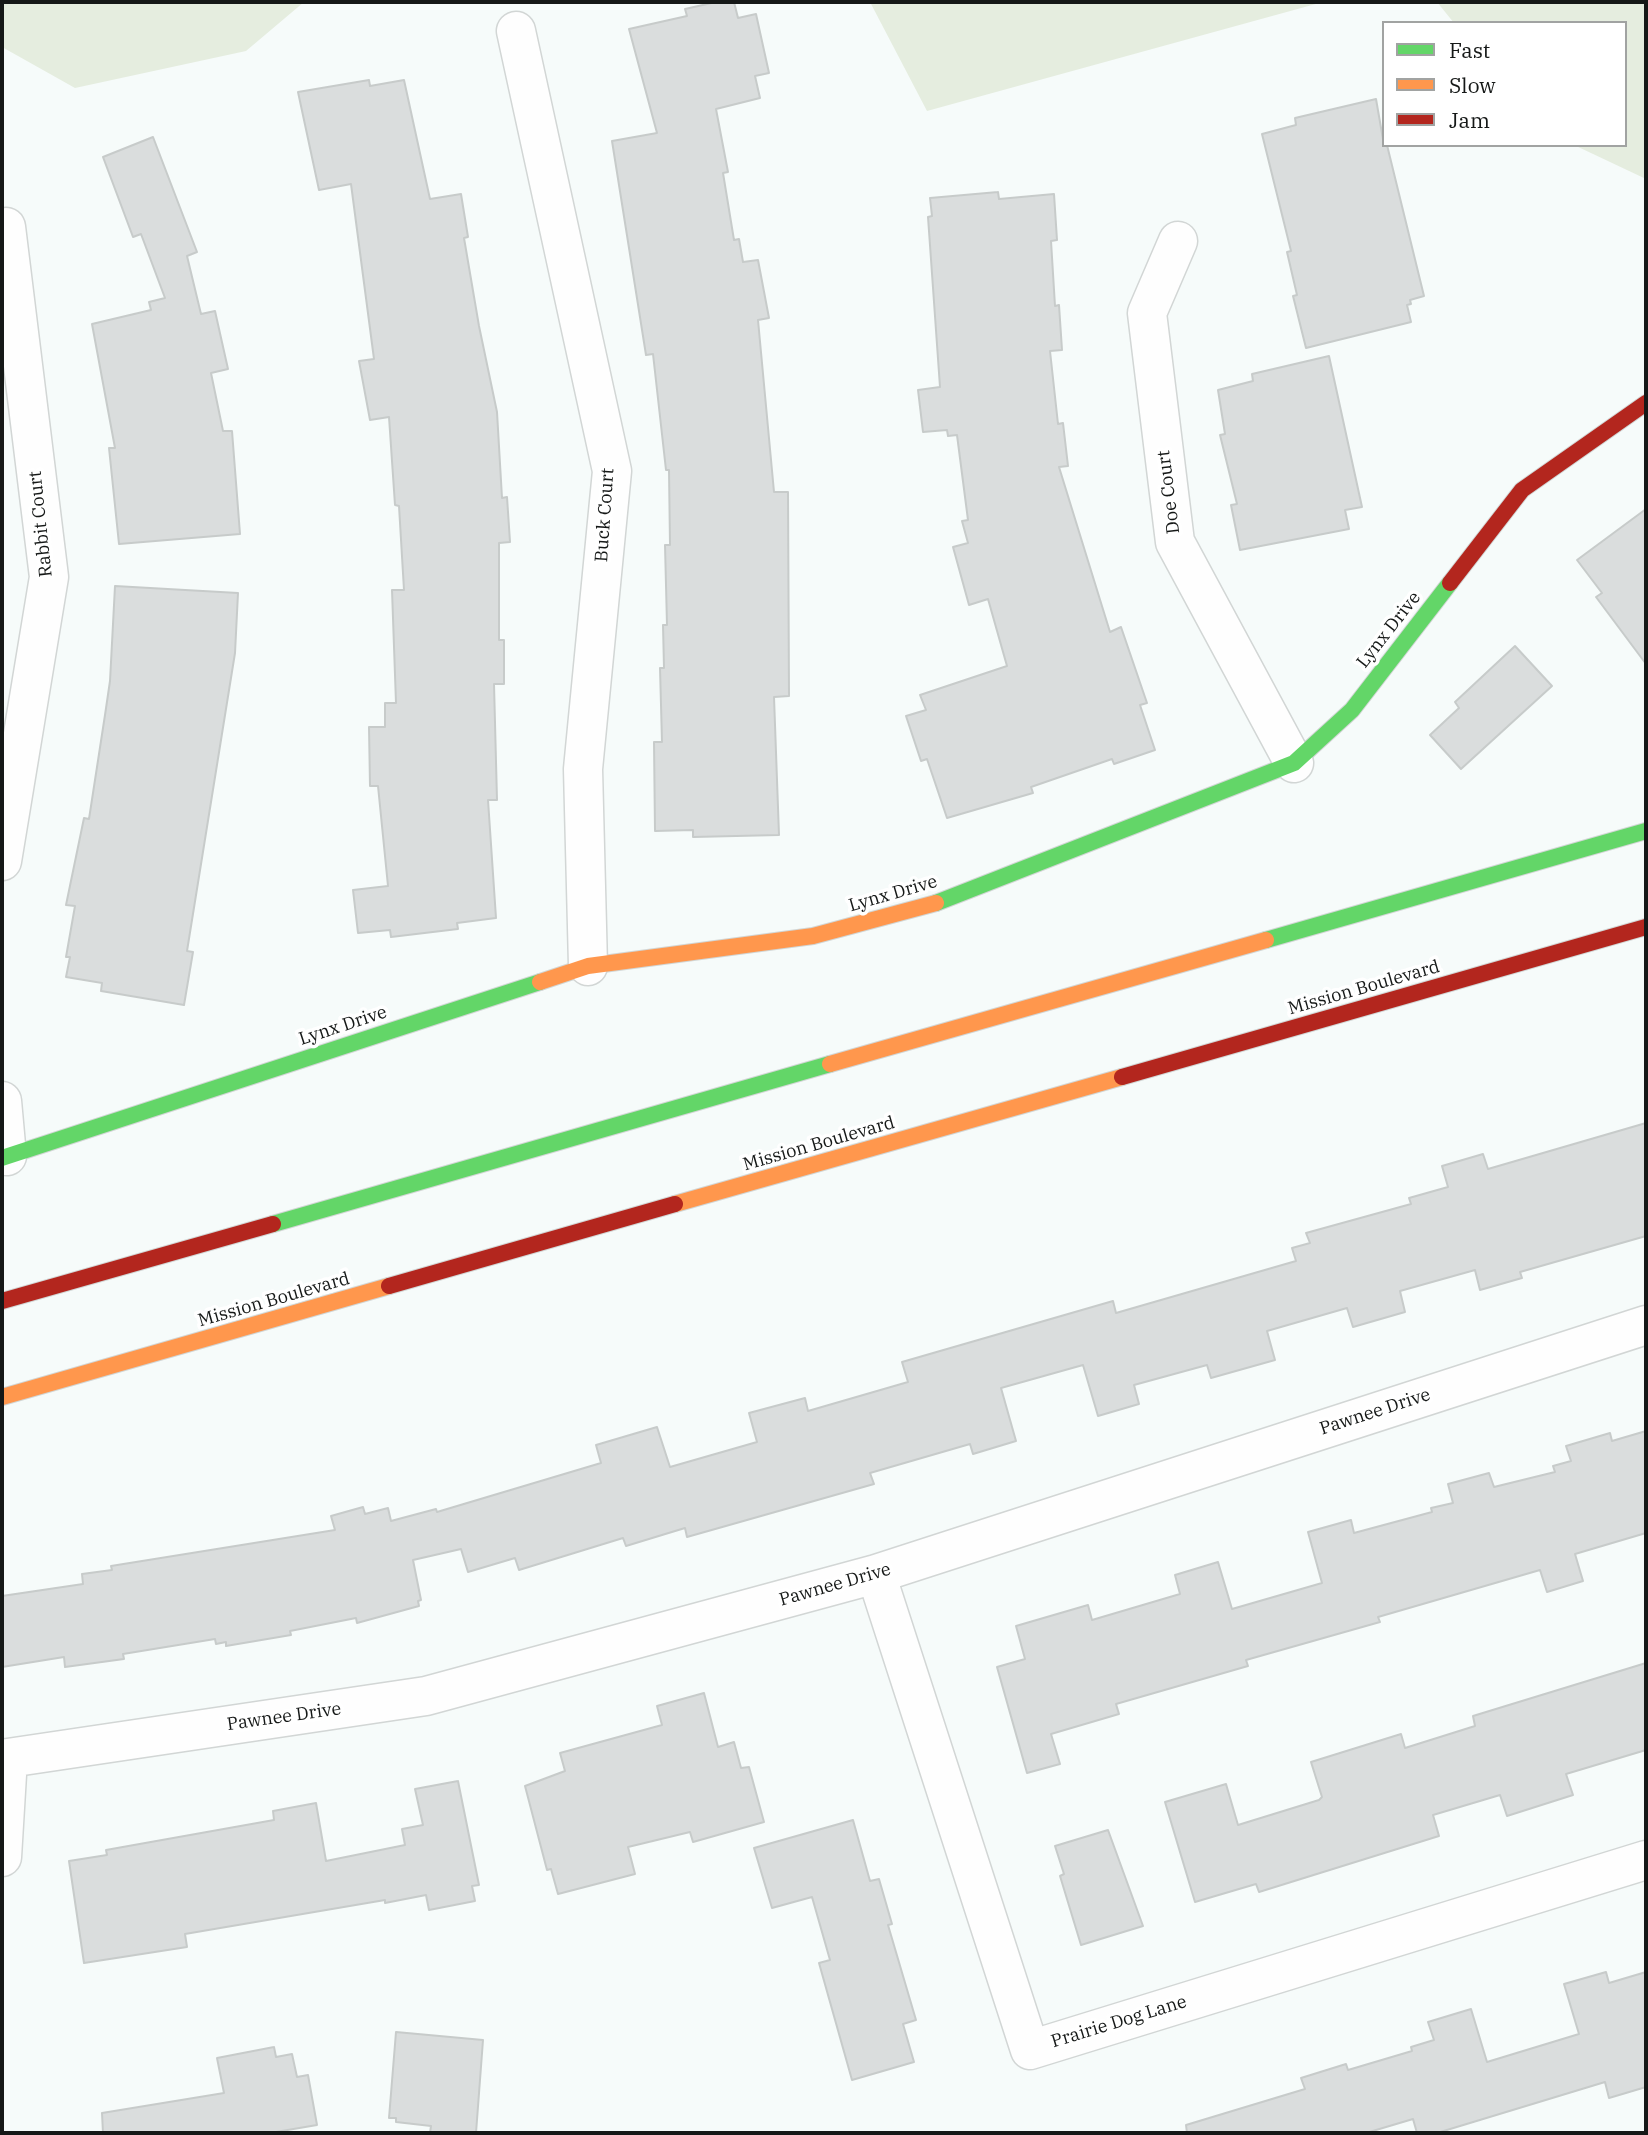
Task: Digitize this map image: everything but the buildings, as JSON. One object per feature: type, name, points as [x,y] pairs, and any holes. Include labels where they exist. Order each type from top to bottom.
[{"type":"main road","name":"Lynx Drive","points":[[4,1157],[588,966],[813,936],[942,901],[1294,763],[1352,710],[1522,490],[1646,403]]},
{"type":"main road","points":[[2,1301],[1646,831]]},
{"type":"main road","name":"Mission Boulevard","points":[[2,1397],[1646,928]]},
{"type":"street","name":"Buck Court","points":[[516,31],[611,471],[583,769],[588,966]]},
{"type":"street","name":"Rabbit Court","points":[[2,861],[49,577],[6,227]]},
{"type":"street","name":"Doe Court","points":[[1178,241],[1147,313],[1175,542],[1294,763]]},
{"type":"street","points":[[2,1101],[4,1157]]},
{"type":"street","name":"Pawnee Drive","points":[[5,1759],[426,1696],[876,1574],[1646,1325]]},
{"type":"street","name":"Prairie Dog Lane","points":[[876,1574],[1030,2050],[1646,1860]]},
{"type":"street","points":[[2,1857],[5,1759]]},
{"type":"shaded area","points":[[2,2],[304,2],[246,51],[75,88],[2,47]]},
{"type":"shaded area","points":[[870,2],[1323,2],[927,111]]},
{"type":"shaded area","points":[[1437,2],[1646,2],[1646,179],[1578,147],[1627,147],[1627,21],[1452,21]]},
{"type":"traffic: fast","points":[[936,903],[1294,763],[1352,710],[1450,583]]},
{"type":"traffic: fast","points":[[1266,940],[1646,831]]},
{"type":"traffic: fast","points":[[2,1158],[540,982]]},
{"type":"traffic: fast","points":[[273,1224],[830,1064]]},
{"type":"traffic: slow","points":[[540,982],[588,966],[813,936],[936,903]]},
{"type":"traffic: slow","points":[[830,1064],[1266,940]]},
{"type":"traffic: slow","points":[[675,1204],[1122,1077]]},
{"type":"traffic: slow","points":[[2,1397],[389,1286]]},
{"type":"traffic: jam","points":[[1450,583],[1522,490],[1646,403]]},
{"type":"traffic: jam","points":[[1122,1077],[1646,927]]},
{"type":"traffic: jam","points":[[389,1286],[675,1204]]},
{"type":"traffic: jam","points":[[2,1301],[273,1224]]}]
